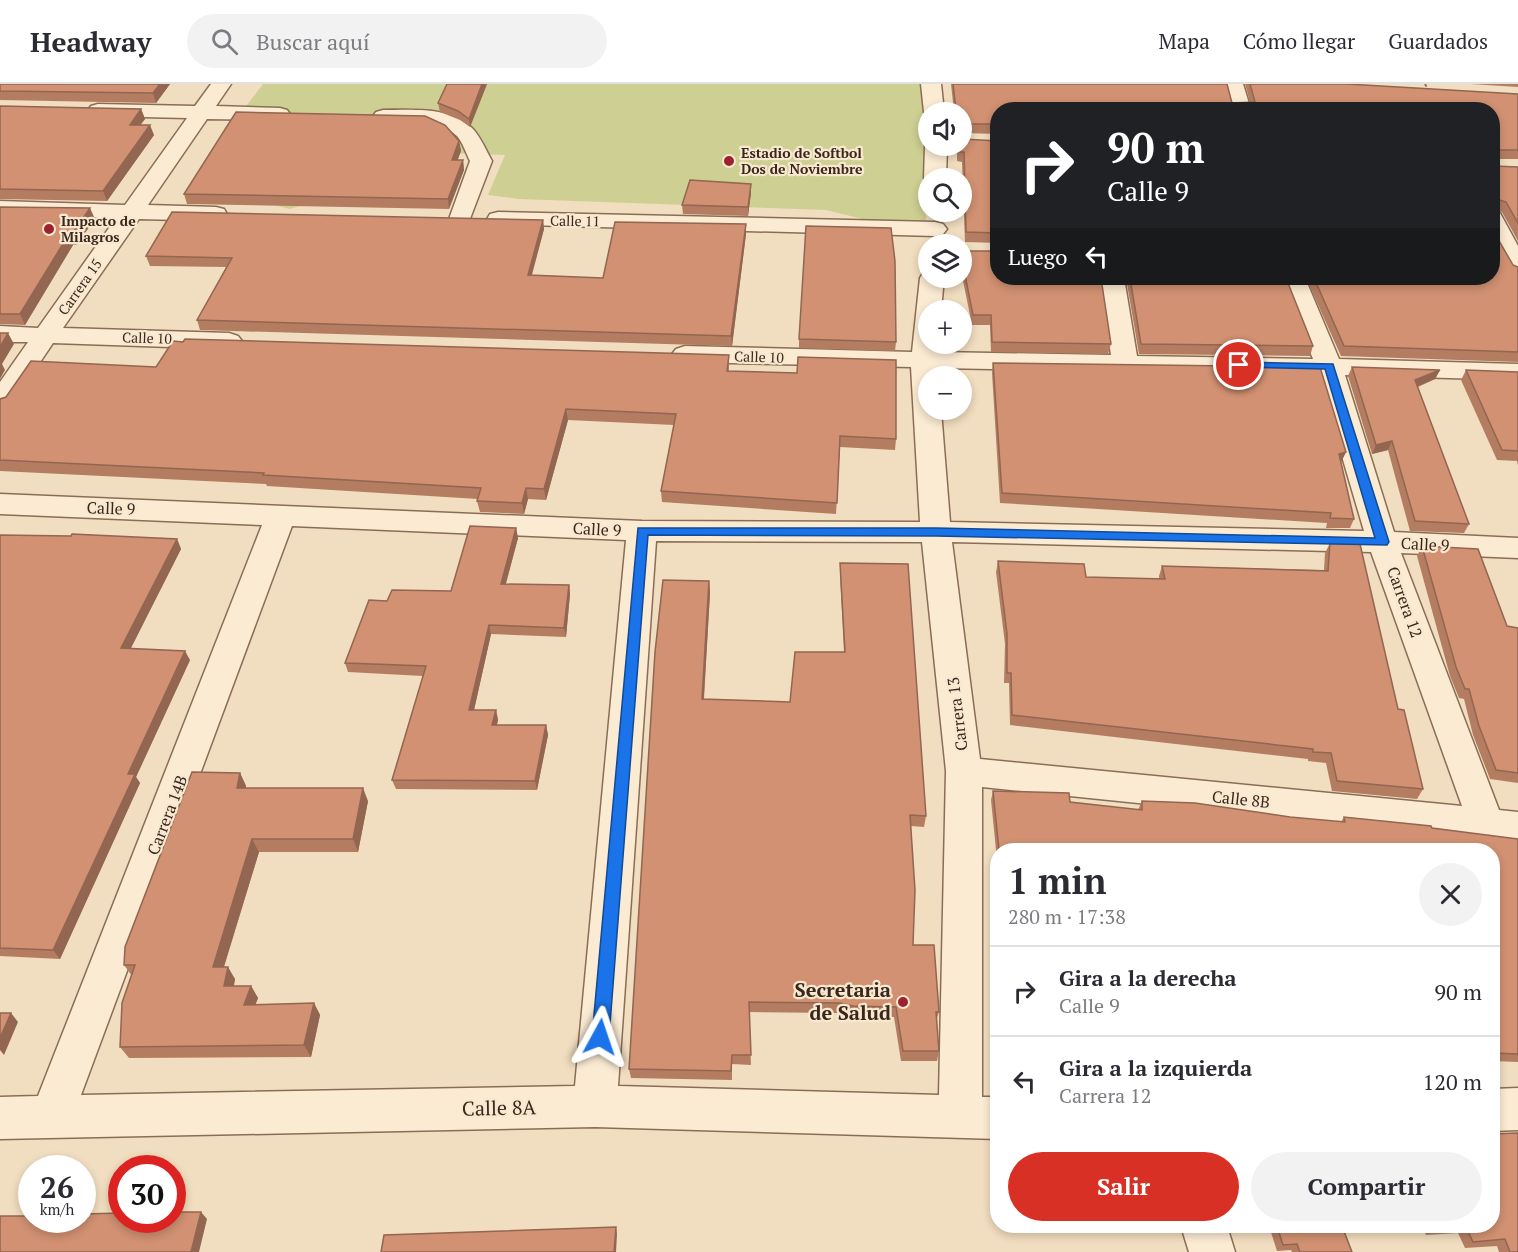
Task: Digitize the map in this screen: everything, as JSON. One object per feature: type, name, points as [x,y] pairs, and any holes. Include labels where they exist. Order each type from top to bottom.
[{"type":"street","name":"Carrera 15","points":[[0,401],[221,84]]},
{"type":"street","points":[[931,84],[933,102]]},
{"type":"street","points":[[1233,84],[1239,102]]},
{"type":"street","points":[[83,110],[297,114]]},
{"type":"street","points":[[368,116],[428,117],[449,121],[465,134],[481,161],[460,219]]},
{"type":"street","points":[[0,208],[237,214]]},
{"type":"street","name":"Calle 11","points":[[436,218],[935,228]]},
{"type":"street","points":[[1500,234],[1518,269]]},
{"type":"street","points":[[1500,273],[1518,274]]},
{"type":"street","points":[[1113,285],[1125,363]]},
{"type":"street","name":"Carrera 12","points":[[1296,285],[1329,366],[1382,542],[1502,825]]},
{"type":"street","name":"Calle 10","points":[[0,334],[248,341]]},
{"type":"street","name":"Calle 10","points":[[663,354],[924,362],[1329,366],[1518,372]]},
{"type":"street","name":"Carrera 13","points":[[925,354],[936,532],[964,771],[979,1118]]},
{"type":"street","name":"Calle 9","points":[[0,504],[642,531],[936,532],[1382,542],[1518,548]]},
{"type":"street","name":"Carrera 14B","points":[[52,1115],[281,515]]},
{"type":"street","points":[[595,1106],[642,531]]},
{"type":"street","name":"Calle 8B","points":[[964,771],[1502,825]]},
{"type":"street","name":"Calle 8A","points":[[0,1118],[52,1115],[595,1106],[979,1118]]},
{"type":"street","points":[[1500,1109],[1518,1108]]},
{"type":"street","points":[[1206,1233],[1212,1252]]},
{"type":"path","points":[[1425,84],[1434,100]]},
{"type":"green space","name":"Estadio de Softbol Dos de Noviembre","points":[[263,84],[926,84],[927,102],[918,102],[918,156],[928,156],[927,168],[918,168],[918,222],[926,222],[926,224],[875,222],[826,210],[519,199],[488,195],[505,155],[363,150],[332,196],[290,209],[213,190],[238,117]]},
{"type":"building","points":[[0,84],[160,84],[153,93],[0,91]]},
{"type":"building","points":[[447,84],[482,84],[469,119],[458,111],[438,103]]},
{"type":"building","points":[[953,84],[1227,84],[1232,102],[990,102],[990,124],[972,124],[972,102],[955,102]]},
{"type":"building","points":[[1250,84],[1347,84],[1518,94],[1518,150],[1500,150],[1500,102],[1255,102]]},
{"type":"building","points":[[0,106],[141,109],[130,125],[150,125],[103,191],[0,189]]},
{"type":"building","points":[[236,112],[425,116],[445,125],[459,141],[452,160],[463,160],[448,199],[184,194]]},
{"type":"building","points":[[972,140],[990,141],[990,233],[966,232],[966,222],[972,222],[972,168],[964,168],[964,156],[972,156]]},
{"type":"building","points":[[1500,166],[1518,167],[1518,223],[1506,202],[1500,200]]},
{"type":"building","points":[[690,180],[751,184],[748,207],[682,205]]},
{"type":"building","points":[[0,207],[90,208],[72,234],[69,234],[20,314],[0,314]]},
{"type":"building","points":[[172,212],[543,220],[528,275],[603,278],[615,222],[746,224],[731,336],[197,320],[232,258],[146,256]]},
{"type":"building","points":[[806,226],[891,228],[895,261],[896,342],[799,339]]},
{"type":"building","points":[[1500,242],[1513,265],[1518,267],[1518,352],[1344,346],[1317,285],[1500,285]]},
{"type":"building","points":[[972,251],[990,251],[990,285],[1102,285],[1111,344],[992,342],[991,315],[973,315],[972,300],[970,300],[968,288],[972,288]]},
{"type":"building","points":[[1131,285],[1289,285],[1313,346],[1141,344]]},
{"type":"building","points":[[0,333],[8,333],[0,347]]},
{"type":"building","points":[[185,339],[729,355],[727,371],[797,373],[798,357],[896,360],[896,439],[840,436],[837,503],[661,491],[676,414],[566,409],[544,489],[526,488],[522,503],[477,501],[481,488],[263,475],[264,473],[0,460],[0,399],[6,397],[31,361],[156,367],[173,341],[183,342]]},
{"type":"building","points":[[993,363],[1320,367],[1346,452],[1339,454],[1354,519],[1330,518],[1331,513],[1002,493]]},
{"type":"building","points":[[1352,367],[1440,370],[1415,380],[1469,524],[1415,521],[1392,441],[1376,445]]},
{"type":"building","points":[[1466,370],[1518,372],[1518,451],[1502,450]]},
{"type":"building","points":[[470,526],[516,528],[501,584],[569,585],[564,628],[489,625],[469,710],[496,710],[492,725],[546,725],[535,781],[392,780],[426,666],[345,663],[369,600],[387,601],[392,590],[451,591]]},
{"type":"building","points":[[72,534],[177,539],[121,648],[185,651],[128,774],[135,774],[53,950],[0,948],[0,535],[71,536]]},
{"type":"building","points":[[1330,543],[1360,544],[1398,709],[1404,710],[1423,789],[1337,781],[1331,753],[1313,752],[1313,749],[1012,715],[1011,673],[1007,673],[1007,634],[998,561],[1084,564],[1086,577],[1165,579],[1162,566],[1328,571]]},
{"type":"building","points":[[1422,546],[1478,549],[1507,626],[1518,628],[1518,773],[1496,770],[1479,726],[1469,689],[1465,689],[1456,667]]},
{"type":"building","points":[[840,563],[908,564],[926,816],[910,815],[915,890],[913,945],[934,945],[939,1012],[936,1012],[939,1051],[903,1051],[896,1007],[853,1006],[840,1003],[749,1002],[751,1055],[732,1055],[731,1071],[629,1069],[655,652],[663,580],[709,581],[702,699],[790,702],[795,652],[845,652]]},
{"type":"building","points":[[192,772],[240,773],[237,788],[363,788],[353,839],[252,839],[213,967],[228,967],[224,986],[251,986],[244,1005],[314,1003],[304,1045],[120,1047],[122,1003],[135,965],[124,965],[125,947]]},
{"type":"building","points":[[993,791],[1069,793],[1070,802],[1142,810],[1142,801],[1195,803],[1290,817],[1345,822],[1344,817],[1431,826],[1432,828],[1518,839],[1518,1054],[1500,1053],[1500,843],[998,843]]},
{"type":"building","points":[[0,1013],[11,1013],[0,1038]]},
{"type":"building","points":[[1518,1133],[1518,1252],[1510,1252],[1505,1239],[1473,1242],[1469,1233],[1500,1233],[1500,1134]]},
{"type":"building","points":[[186,1212],[201,1212],[191,1252],[0,1252],[0,1216],[18,1216],[18,1233],[96,1233],[96,1214],[108,1213],[108,1233],[186,1233]]},
{"type":"building","points":[[616,1227],[614,1252],[381,1252],[384,1235]]},
{"type":"building","points":[[1279,1233],[1345,1233],[1352,1252],[1300,1252],[1297,1244],[1283,1245]]},
{"type":"place","name":"Estadio de Softbol Dos de Noviembre","points":[[729,161]]},
{"type":"place","name":"Impacto de Milagros","points":[[49,229]]},
{"type":"place","name":"Secretaria de Salud","points":[[903,1002]]},
{"type":"route","points":[[600,1037],[642,531],[936,532],[1382,542],[1329,366],[1239,365]]}]
